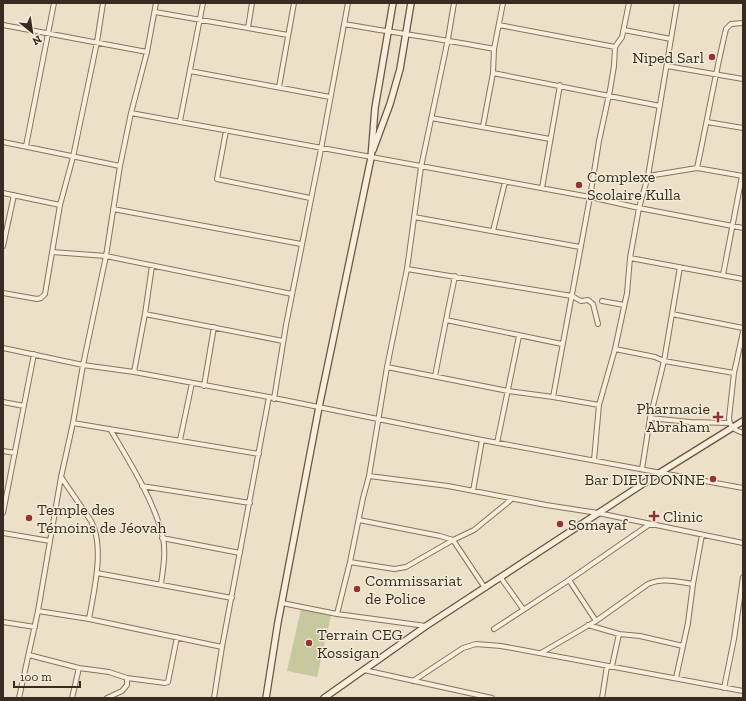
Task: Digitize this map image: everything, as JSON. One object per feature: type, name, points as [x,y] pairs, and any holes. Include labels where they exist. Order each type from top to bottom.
[{"type":"street","points":[[26,146],[54,3]]},
{"type":"street","points":[[3,293],[37,299],[43,297],[60,205],[73,157],[103,3]]},
{"type":"street","points":[[20,698],[38,611],[61,477],[106,256],[120,166],[131,113],[147,52],[156,3]]},
{"type":"street","points":[[180,122],[203,3]]},
{"type":"street","points":[[248,28],[252,3]]},
{"type":"street","points":[[279,87],[294,3]]},
{"type":"street","points":[[214,698],[222,647],[259,454],[272,398],[348,3]]},
{"type":"street","points":[[371,158],[375,108],[393,3]]},
{"type":"street","points":[[266,698],[282,603],[319,407],[371,158],[400,69],[411,3]]},
{"type":"street","points":[[337,614],[350,562],[363,498],[370,476],[378,420],[407,269],[421,166],[448,39],[454,3]]},
{"type":"street","points":[[483,126],[493,73],[494,49],[503,3]]},
{"type":"street","points":[[553,397],[599,141],[609,95],[614,66],[615,47],[622,37],[629,3]]},
{"type":"street","points":[[594,460],[599,405],[615,349],[627,292],[630,258],[639,208],[648,176],[677,3]]},
{"type":"street","points":[[155,12],[288,35]]},
{"type":"street","points":[[697,168],[715,74],[726,29],[731,24],[743,23]]},
{"type":"street","points":[[344,24],[387,32],[448,39],[494,49]]},
{"type":"street","points":[[3,25],[147,52]]},
{"type":"street","points":[[499,25],[615,47]]},
{"type":"street","points":[[624,30],[672,39]]},
{"type":"street","points":[[667,66],[743,79]]},
{"type":"street","points":[[190,71],[330,97]]},
{"type":"street","points":[[493,73],[560,85],[660,106]]},
{"type":"street","points":[[542,188],[560,85]]},
{"type":"street","points":[[131,113],[321,149],[590,197],[743,228]]},
{"type":"street","points":[[431,118],[550,139]]},
{"type":"street","points":[[707,122],[743,128]]},
{"type":"street","points":[[226,131],[217,180],[310,198]]},
{"type":"street","points":[[3,142],[120,166]]},
{"type":"street","points":[[648,176],[697,168],[743,176],[723,275]]},
{"type":"street","points":[[493,231],[504,182]]},
{"type":"street","points":[[3,193],[14,194],[60,205]]},
{"type":"street","points":[[3,243],[14,194]]},
{"type":"street","points":[[113,209],[301,244]]},
{"type":"street","points":[[414,217],[580,247]]},
{"type":"street","points":[[52,252],[106,256],[292,294]]},
{"type":"street","points":[[630,258],[743,279]]},
{"type":"street","points":[[134,372],[152,266]]},
{"type":"street","points":[[642,469],[650,418],[664,361],[680,267]]},
{"type":"street","points":[[407,269],[572,296],[578,300],[588,300],[591,302],[598,324]]},
{"type":"street","points":[[435,376],[455,276]]},
{"type":"street","points":[[602,301],[624,305]]},
{"type":"street","points":[[145,314],[283,341]]},
{"type":"street","points":[[672,314],[743,328]]},
{"type":"street","points":[[446,320],[562,344]]},
{"type":"street","points":[[204,386],[214,327]]},
{"type":"street","points":[[731,426],[730,403],[734,373],[743,332]]},
{"type":"street","points":[[497,443],[519,336]]},
{"type":"street","points":[[3,348],[83,365],[134,372],[497,443],[743,488]]},
{"type":"street","points":[[615,349],[664,361],[734,373]]},
{"type":"street","points":[[3,513],[34,354]]},
{"type":"street","points":[[388,367],[508,391],[599,405]]},
{"type":"street","points":[[180,440],[192,383]]},
{"type":"street","points":[[3,402],[24,406]]},
{"type":"street","points":[[650,418],[731,426],[743,433]]},
{"type":"street","points":[[324,698],[426,626],[731,426],[743,422]]},
{"type":"street","points":[[73,423],[259,454]]},
{"type":"street","points":[[110,429],[142,486],[154,513],[162,538],[164,556],[161,584]]},
{"type":"street","points":[[473,491],[482,440]]},
{"type":"street","points":[[3,451],[15,453]]},
{"type":"street","points":[[370,476],[448,486],[512,499],[598,513],[743,543]]},
{"type":"street","points":[[61,477],[95,528],[97,536],[97,573],[89,619]]},
{"type":"street","points":[[142,486],[250,503]]},
{"type":"street","points":[[350,562],[401,569],[412,565],[453,540],[474,530],[512,499]]},
{"type":"street","points":[[359,520],[440,536],[453,540],[484,588]]},
{"type":"street","points":[[494,629],[569,580],[650,524]]},
{"type":"street","points":[[3,533],[50,542]]},
{"type":"street","points":[[676,678],[688,623],[702,535]]},
{"type":"street","points":[[162,538],[240,553]]},
{"type":"street","points":[[97,573],[232,598]]},
{"type":"street","points":[[724,688],[741,599],[743,576]]},
{"type":"street","points":[[501,578],[523,609]]},
{"type":"street","points":[[569,580],[596,621]]},
{"type":"street","points":[[541,653],[596,621],[653,582],[664,580],[693,584]]},
{"type":"street","points":[[282,603],[337,614],[426,626]]},
{"type":"street","points":[[38,611],[89,619],[222,647]]},
{"type":"street","points":[[3,622],[35,627]]},
{"type":"street","points":[[588,625],[619,634],[640,636],[683,646]]},
{"type":"street","points":[[612,666],[619,634]]},
{"type":"street","points":[[29,655],[79,668],[108,672],[127,678],[165,683],[168,682],[177,637]]},
{"type":"street","points":[[413,681],[463,648],[476,644],[501,646],[541,653],[743,692]]},
{"type":"street","points":[[602,698],[607,666]]},
{"type":"street","points":[[72,698],[79,668]]},
{"type":"street","points":[[364,670],[492,698]]},
{"type":"street","points":[[106,698],[122,691],[127,685],[127,678]]},
{"type":"green space","name":"Terrain CEG Kossigan","points":[[301,609],[331,615],[317,677],[287,671]]},
{"type":"place","name":"Niped Sarl","points":[[712,57]]},
{"type":"place","name":"Complexe Scolaire Kulla","points":[[579,185]]},
{"type":"place","name":"Pharmacie Abraham","points":[[718,417]]},
{"type":"place","name":"Bar DIEUDONNE","points":[[713,479]]},
{"type":"place","name":"Clinic","points":[[654,516]]},
{"type":"place","name":"Temple des Témoins de Jéovah","points":[[29,518]]},
{"type":"place","name":"Somayaf","points":[[560,524]]},
{"type":"place","name":"Commissariat de Police","points":[[357,589]]},
{"type":"place","name":"Terrain CEG Kossigan","points":[[309,643]]}]
